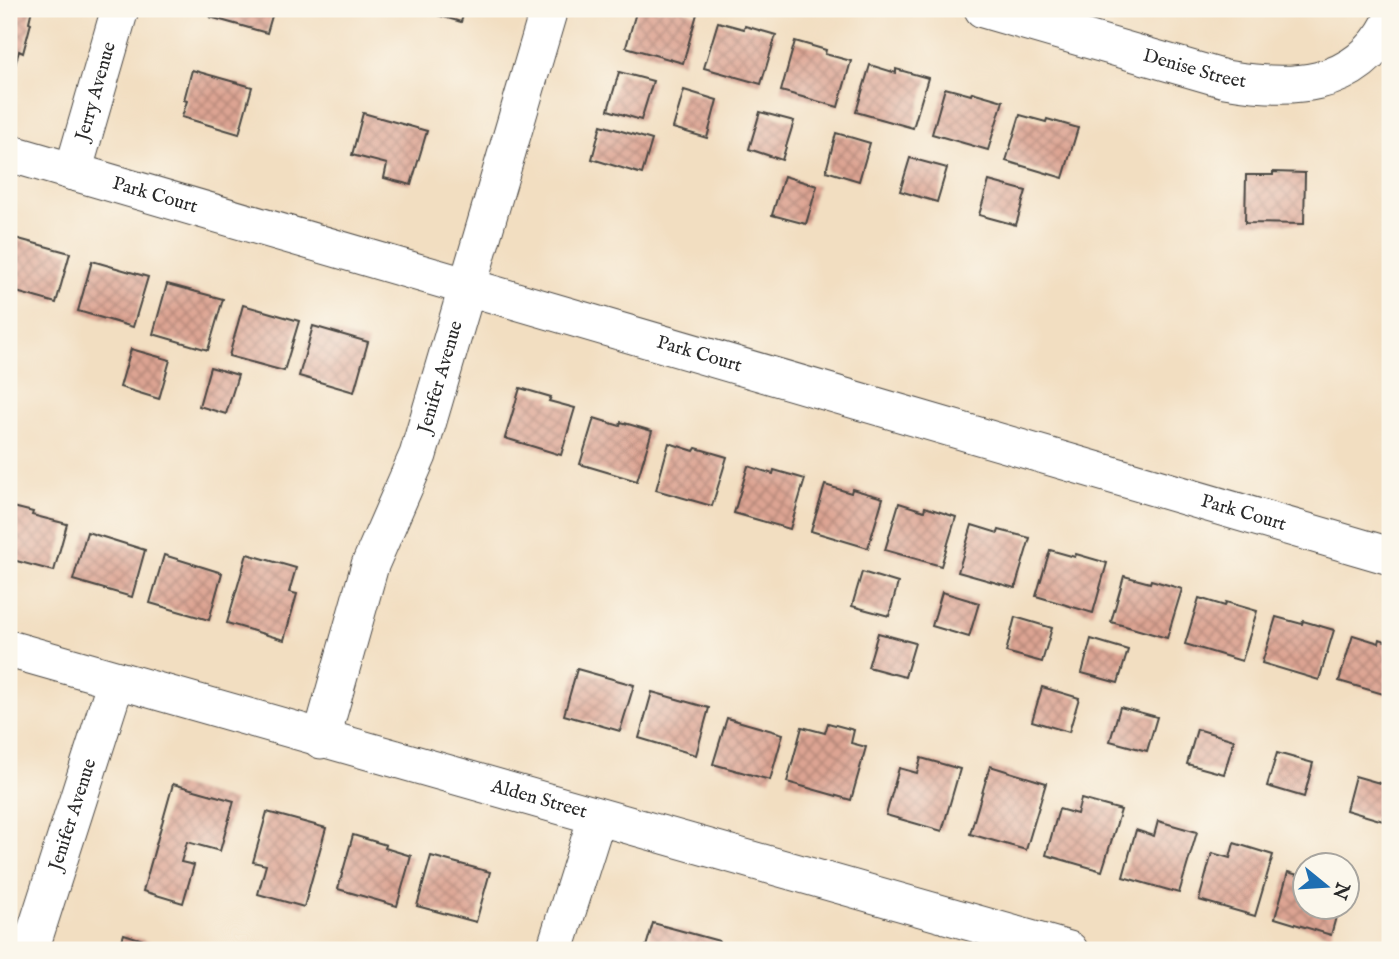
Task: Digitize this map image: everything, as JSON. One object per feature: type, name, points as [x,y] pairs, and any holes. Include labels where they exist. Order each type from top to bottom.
[{"type":"street","name":"Jerry Avenue","points":[[72,172],[120,9]]},
{"type":"street","name":"Jenifer Avenue","points":[[321,740],[370,565],[418,455],[549,9]]},
{"type":"street","name":"Denise Street","points":[[983,9],[1225,79],[1263,86],[1294,86],[1327,79],[1357,64],[1385,34],[1390,24]]},
{"type":"street","name":"Park Court","points":[[9,153],[1390,556]]},
{"type":"street","name":"Alden Street","points":[[9,649],[321,740],[1069,950]]},
{"type":"street","name":"Jenifer Avenue","points":[[30,950],[116,681]]},
{"type":"street","points":[[555,950],[597,817]]},
{"type":"building","points":[[9,9],[32,9],[23,53],[19,51],[14,69],[9,67]]},
{"type":"building","points":[[213,9],[274,9],[267,33],[210,17]]},
{"type":"building","points":[[417,9],[465,9],[461,22]]},
{"type":"building","points":[[637,9],[680,9],[697,14],[683,63],[626,47]]},
{"type":"building","points":[[718,22],[776,35],[761,84],[704,68]]},
{"type":"building","points":[[795,41],[826,50],[825,54],[851,61],[838,107],[781,91]]},
{"type":"building","points":[[870,65],[896,73],[896,69],[928,78],[913,128],[856,112]]},
{"type":"building","points":[[192,70],[252,87],[239,134],[182,117]]},
{"type":"building","points":[[619,72],[653,81],[641,120],[608,110]]},
{"type":"building","points":[[945,88],[1003,101],[988,150],[932,134]]},
{"type":"building","points":[[684,90],[717,100],[707,138],[673,128]]},
{"type":"building","points":[[760,112],[794,121],[782,160],[749,149]]},
{"type":"building","points":[[363,113],[427,131],[411,185],[384,178],[387,164],[352,155]]},
{"type":"building","points":[[1020,115],[1078,128],[1063,178],[1006,161]]},
{"type":"building","points":[[601,125],[652,140],[642,174],[592,159]]},
{"type":"building","points":[[836,133],[870,143],[859,181],[826,171]]},
{"type":"building","points":[[910,158],[947,168],[937,202],[900,191]]},
{"type":"building","points":[[1273,172],[1305,173],[1304,224],[1245,223],[1246,175],[1273,175]]},
{"type":"building","points":[[784,176],[817,186],[806,224],[772,215]]},
{"type":"building","points":[[989,181],[1026,191],[1016,225],[979,215]]},
{"type":"building","points":[[15,238],[70,253],[56,303],[9,290],[9,259]]},
{"type":"building","points":[[92,261],[148,277],[133,327],[78,311]]},
{"type":"building","points":[[167,284],[223,299],[208,350],[153,334]]},
{"type":"building","points":[[243,305],[299,321],[284,371],[229,356]]},
{"type":"building","points":[[313,326],[368,342],[354,392],[299,376]]},
{"type":"building","points":[[131,349],[170,360],[159,399],[120,387]]},
{"type":"building","points":[[210,367],[238,375],[226,414],[199,406]]},
{"type":"building","points":[[520,388],[551,397],[549,401],[575,408],[561,455],[505,438]]},
{"type":"building","points":[[594,418],[620,426],[621,422],[652,431],[637,481],[580,464]]},
{"type":"building","points":[[669,443],[727,457],[712,506],[656,490]]},
{"type":"building","points":[[748,466],[773,474],[774,470],[805,479],[790,529],[734,513]]},
{"type":"building","points":[[825,485],[851,493],[852,489],[883,498],[868,548],[811,531]]},
{"type":"building","points":[[899,503],[924,511],[925,507],[956,517],[941,566],[885,550]]},
{"type":"building","points":[[9,506],[67,524],[54,571],[9,559]]},
{"type":"building","points":[[972,525],[998,533],[999,530],[1030,538],[1015,588],[958,572]]},
{"type":"building","points":[[87,532],[145,550],[132,597],[73,580]]},
{"type":"building","points":[[1050,550],[1107,563],[1093,613],[1036,596]]},
{"type":"building","points":[[247,554],[296,568],[289,592],[297,594],[284,640],[227,623]]},
{"type":"building","points":[[164,555],[222,573],[209,620],[150,603]]},
{"type":"building","points":[[862,572],[898,583],[889,616],[852,606]]},
{"type":"building","points":[[1124,576],[1182,589],[1167,638],[1111,622]]},
{"type":"building","points":[[942,592],[979,603],[969,637],[932,626]]},
{"type":"building","points":[[1199,598],[1225,606],[1226,602],[1257,611],[1242,661],[1185,644]]},
{"type":"building","points":[[1015,617],[1052,628],[1042,662],[1006,652]]},
{"type":"building","points":[[1276,617],[1334,630],[1319,680],[1262,663]]},
{"type":"building","points":[[878,633],[915,643],[905,677],[868,667]]},
{"type":"building","points":[[1353,635],[1379,643],[1380,639],[1390,643],[1390,696],[1339,681]]},
{"type":"building","points":[[1091,639],[1128,650],[1118,683],[1082,673]]},
{"type":"building","points":[[577,669],[634,685],[620,731],[564,715]]},
{"type":"building","points":[[1042,687],[1079,698],[1069,732],[1032,721]]},
{"type":"building","points":[[652,692],[709,708],[696,755],[639,738]]},
{"type":"building","points":[[1120,707],[1157,717],[1147,751],[1110,741]]},
{"type":"building","points":[[727,718],[783,734],[770,780],[713,764]]},
{"type":"building","points":[[828,723],[854,730],[851,743],[866,747],[851,800],[787,782],[802,727],[825,733]]},
{"type":"building","points":[[1197,729],[1234,740],[1224,774],[1187,764]]},
{"type":"building","points":[[1277,753],[1313,763],[1304,797],[1267,786]]},
{"type":"building","points":[[921,758],[960,769],[942,831],[886,815],[899,768],[917,773]]},
{"type":"building","points":[[990,766],[1046,783],[1026,850],[970,834]]},
{"type":"building","points":[[1355,776],[1390,786],[1383,821],[1346,810]]},
{"type":"building","points":[[173,784],[234,801],[220,851],[187,842],[181,862],[194,865],[183,903],[143,891]]},
{"type":"building","points":[[1081,799],[1121,810],[1102,871],[1046,855],[1059,809],[1077,814]]},
{"type":"building","points":[[267,812],[326,828],[304,907],[258,894],[266,865],[253,862]]},
{"type":"building","points":[[1158,821],[1197,832],[1179,893],[1123,877],[1136,830],[1154,836]]},
{"type":"building","points":[[353,835],[411,856],[397,906],[338,889]]},
{"type":"building","points":[[1234,843],[1273,855],[1255,916],[1199,900],[1212,853],[1230,858]]},
{"type":"building","points":[[431,856],[490,872],[476,922],[417,906]]},
{"type":"building","points":[[1288,872],[1290,920],[1335,920],[1331,935],[1275,918]]},
{"type":"building","points":[[653,923],[719,941],[716,950],[645,950]]},
{"type":"building","points":[[124,934],[175,950],[119,950]]}]
